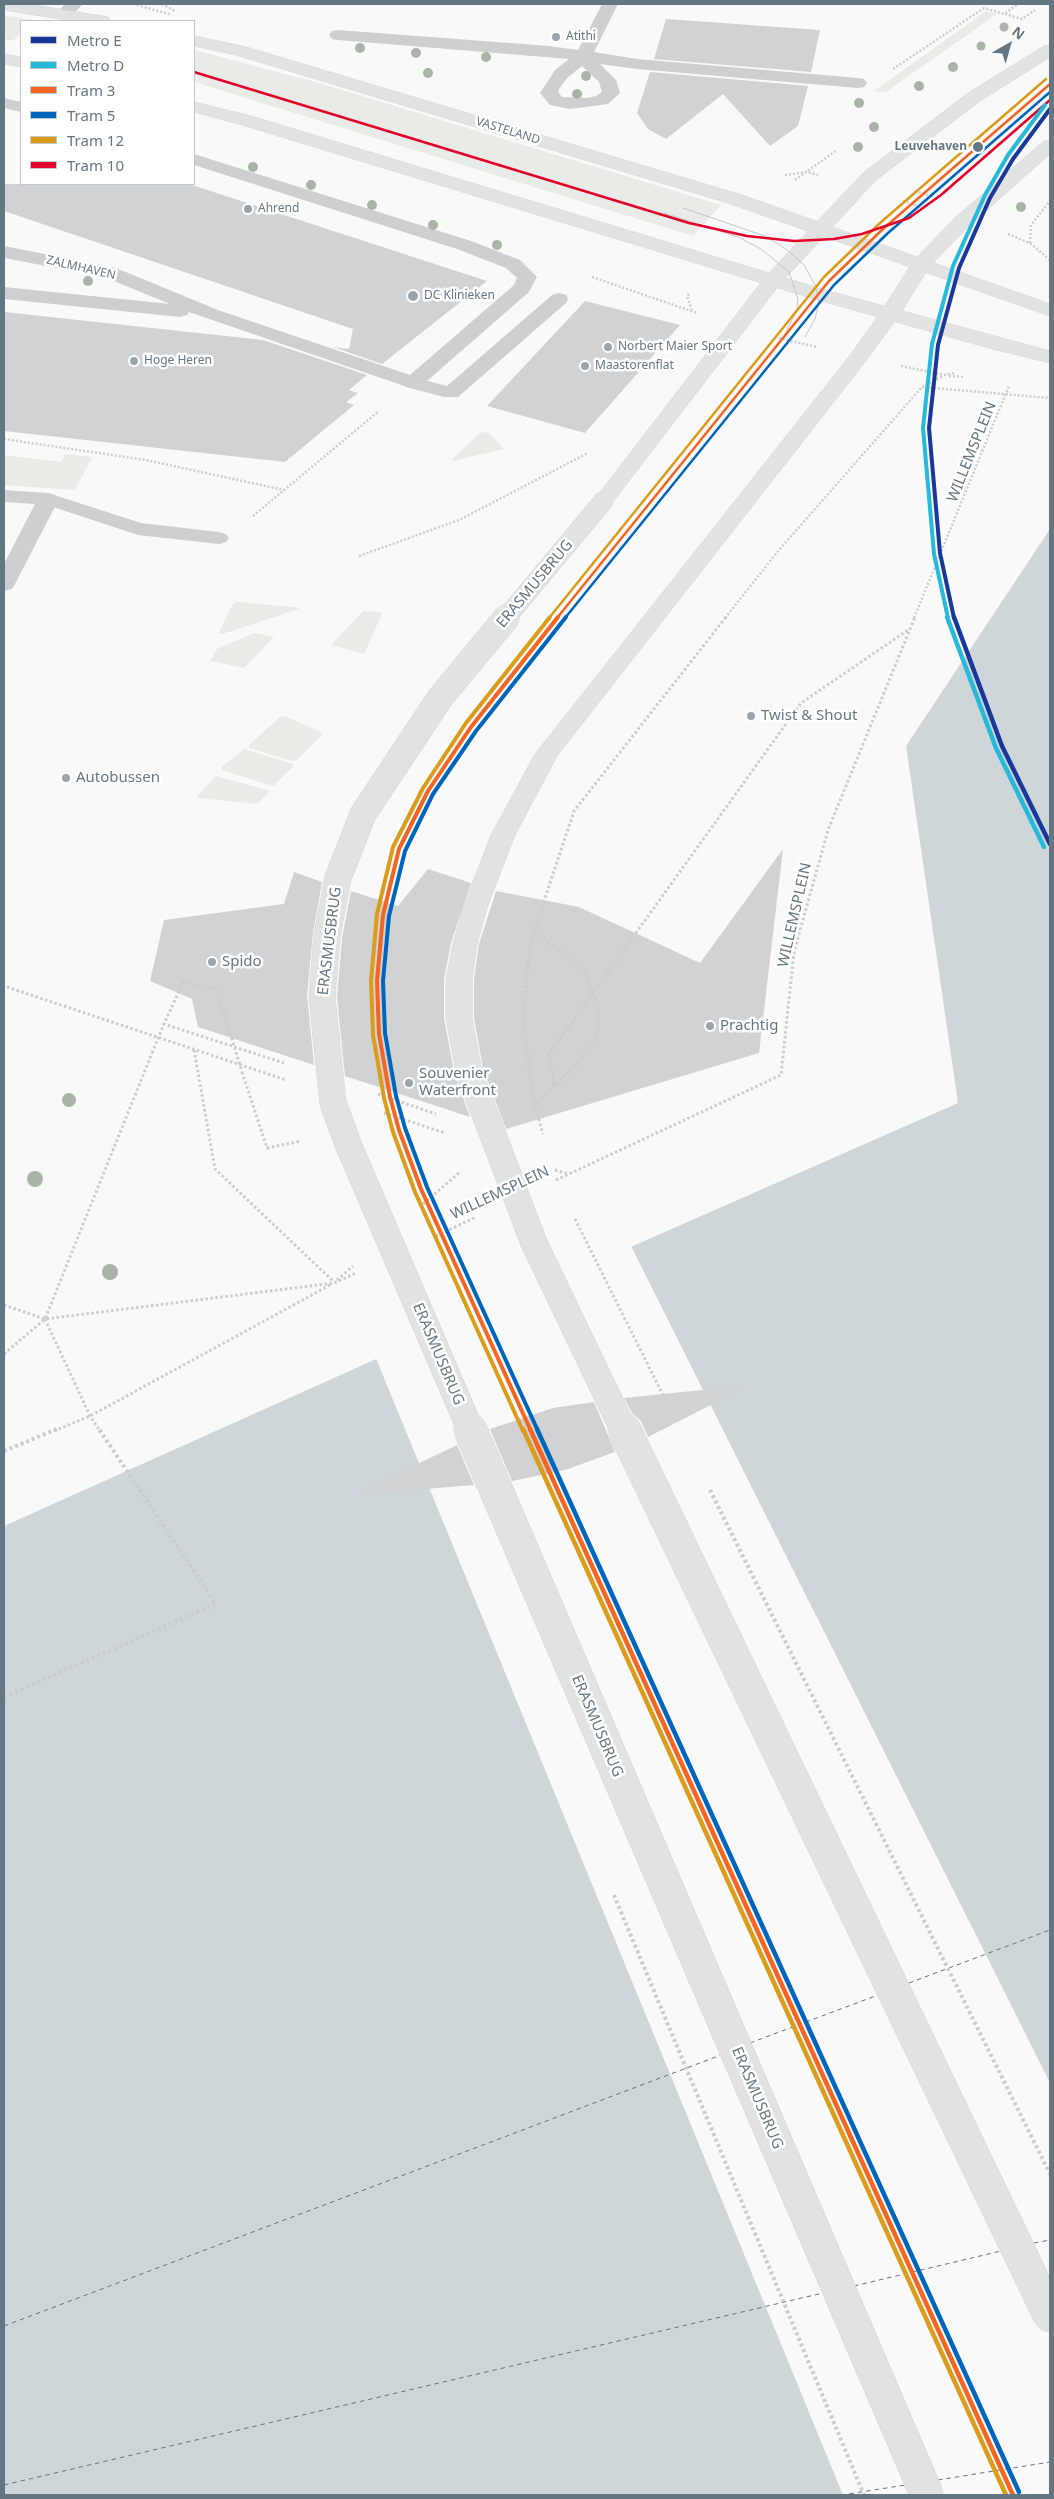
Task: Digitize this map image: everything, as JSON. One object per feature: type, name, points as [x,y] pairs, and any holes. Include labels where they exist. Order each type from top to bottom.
[{"type":"main road","points":[[4,5],[65,13],[97,20]]},
{"type":"main road","name":"VASTELAND","points":[[195,41],[260,57],[735,199],[1050,310]]},
{"type":"main road","name":"ERASMUSBRUG","points":[[927,2495],[348,1144],[333,1103],[330,1087],[324,1034],[324,964],[338,878],[363,814],[396,761],[440,698],[605,499],[773,280],[869,177],[974,97],[1050,50]]},
{"type":"main road","points":[[4,59],[20,62]]},
{"type":"main road","points":[[195,107],[245,120],[773,280],[1050,357]]},
{"type":"main road","points":[[1050,145],[974,210],[921,264],[890,314],[547,754],[507,827],[476,905],[459,978],[459,1018],[469,1072],[534,1243],[1050,2316]]},
{"type":"street","points":[[583,56],[610,4]]},
{"type":"street","points":[[338,35],[549,51],[638,64],[858,83]]},
{"type":"street","points":[[4,103],[20,107]]},
{"type":"street","points":[[195,159],[464,245],[513,264],[527,277],[522,288],[413,383]]},
{"type":"street","name":"ZALMHAVEN","points":[[4,252],[109,272],[211,314],[413,383]]},
{"type":"street","name":"ZALMHAVEN","points":[[4,293],[211,314]]},
{"type":"street","points":[[4,496],[48,499],[4,584]]},
{"type":"lane","points":[[413,383],[451,393],[559,299]]},
{"type":"lane","points":[[48,499],[138,529],[219,538]]},
{"type":"path","points":[[1004,14],[1018,4]]},
{"type":"path","points":[[886,73],[984,8],[1022,19],[1035,10]]},
{"type":"path","points":[[869,177],[974,210]]},
{"type":"path","points":[[1050,201],[1031,224],[1030,243],[1050,260]]},
{"type":"path","points":[[544,1138],[533,1100],[523,1019],[529,954],[534,931],[574,811],[779,550],[922,387],[944,375]]},
{"type":"path","points":[[219,538],[248,520],[413,383]]},
{"type":"path","points":[[922,387],[1050,398]]},
{"type":"path","name":"WILLEMSPLEIN","points":[[551,1182],[782,1075],[794,952],[828,830],[1008,393]]},
{"type":"path","points":[[4,439],[146,460],[284,490]]},
{"type":"path","points":[[359,556],[459,520],[596,449]]},
{"type":"path","points":[[534,931],[585,971],[598,1006],[597,1038],[577,1064],[554,1085],[549,1054],[801,703],[911,628]]},
{"type":"path","points":[[4,1354],[45,1319],[152,1053],[183,982],[217,990],[267,1148],[302,1140]]},
{"type":"path","points":[[7,988],[194,1050],[215,1169],[334,1283]]},
{"type":"path","points":[[553,1166],[559,1186]]},
{"type":"path","points":[[572,1212],[669,1408]]},
{"type":"path","name":"WILLEMSPLEIN","points":[[434,1237],[479,1216]]},
{"type":"path","points":[[4,1451],[90,1416],[334,1283],[362,1270]]},
{"type":"path","points":[[4,1305],[45,1319],[334,1283]]},
{"type":"path","points":[[4,1697],[216,1604],[90,1416],[45,1319]]},
{"type":"path","points":[[709,1488],[1050,2174]]},
{"type":"shaded area","points":[[986,11],[997,14],[886,92],[874,91]]},
{"type":"shaded area","points":[[4,16],[35,20],[20,20],[20,35],[12,41],[4,39]]},
{"type":"shaded area","points":[[195,50],[319,83],[721,205],[693,236],[195,82]]},
{"type":"shaded area","points":[[481,432],[489,433],[504,449],[453,461],[452,459]]},
{"type":"shaded area","points":[[65,454],[92,457],[75,490],[4,485],[4,455],[61,462]]},
{"type":"shaded area","points":[[1050,529],[1050,2495],[4,2495],[4,1526],[374,1360],[958,1103],[906,746]]},
{"type":"shaded area","points":[[236,602],[295,607],[299,609],[222,634],[219,633],[232,605]]},
{"type":"shaded area","points":[[363,611],[380,612],[382,614],[364,654],[331,645]]},
{"type":"shaded area","points":[[254,633],[274,637],[244,668],[210,661],[217,649]]},
{"type":"shaded area","points":[[284,716],[321,732],[322,735],[297,760],[292,761],[249,748],[249,745],[280,717]]},
{"type":"shaded area","points":[[244,749],[293,764],[293,767],[273,786],[222,770],[222,767]]},
{"type":"shaded area","points":[[216,776],[269,792],[257,804],[199,798],[197,796]]},
{"type":"pier","points":[[630,1244],[1050,2083],[1050,2495],[843,2495],[375,1356]]},
{"type":"building","points":[[666,19],[820,30],[811,72],[654,59]]},
{"type":"building","points":[[650,72],[808,86],[798,126],[770,146],[723,94],[666,139],[648,129],[637,113]]},
{"type":"building","points":[[4,184],[192,185],[487,281],[382,364],[333,347],[349,349],[353,329],[4,211]]},
{"type":"building","name":"Maastorenflat","points":[[585,301],[680,325],[585,433],[487,406]]},
{"type":"building","name":"Hoge Heren","points":[[4,312],[263,340],[367,375],[349,390],[358,393],[346,402],[354,405],[285,462],[4,431]]},
{"type":"building","points":[[783,849],[759,1053],[506,1129],[483,1068],[474,1018],[474,979],[479,944],[496,891],[579,907],[700,963]]},
{"type":"building","points":[[428,869],[471,883],[451,943],[444,979],[444,1018],[454,1072],[470,1117],[345,1076],[337,997],[342,938],[351,891],[398,906]]},
{"type":"building","points":[[294,872],[322,882],[313,933],[307,996],[314,1065],[198,1027],[192,999],[150,981],[164,920],[284,904]]},
{"type":"building","points":[[741,1386],[742,1389],[648,1437],[641,1421],[632,1413],[624,1398]]},
{"type":"building","points":[[594,1402],[615,1452],[565,1470],[512,1481],[490,1429],[553,1408]]},
{"type":"building","points":[[457,1445],[474,1485],[364,1494],[363,1490]]},
{"type":"ferry route","points":[[909,1983],[1050,1930]]},
{"type":"ferry route","points":[[750,2043],[878,1995]]},
{"type":"ferry route","points":[[4,2326],[721,2055]]},
{"type":"ferry route","points":[[1034,2243],[1050,2240]]},
{"type":"ferry route","points":[[854,2286],[1001,2251]]},
{"type":"ferry route","points":[[4,2485],[823,2293]]},
{"type":"ferry route","points":[[938,2480],[1050,2462]]},
{"type":"ferry route","points":[[841,2495],[906,2485]]},
{"type":"tram line","name":"10","points":[[195,72],[689,223],[747,236],[794,241],[834,239],[862,234],[909,218],[941,195],[1050,100]]},
{"type":"tram line","name":"12","points":[[1006,2495],[415,1192],[393,1132],[384,1098],[373,1035],[371,981],[377,914],[393,847],[423,788],[466,723],[637,506],[824,277],[880,223],[1046,79]]},
{"type":"tram line","name":"3","points":[[1013,2495],[421,1189],[399,1130],[390,1097],[379,1034],[377,981],[383,915],[399,849],[428,791],[471,727],[642,510],[829,281],[884,228],[1050,84]]},
{"type":"tram line","name":"5","points":[[1019,2492],[427,1187],[405,1128],[396,1096],[385,1033],[383,981],[389,916],[405,851],[433,794],[476,731],[647,514],[834,285],[888,233],[1050,92]]},
{"type":"tram line","points":[[683,208],[765,236],[786,249],[804,265],[815,285],[819,301],[815,319],[805,337]]},
{"type":"tram line","points":[[664,213],[738,237],[761,249],[789,272],[798,299],[797,310],[786,332]]},
{"type":"metro line","name":"D","points":[[1044,847],[996,748],[949,625],[934,554],[923,428],[932,344],[953,266],[985,195],[1008,155],[1045,105]]},
{"type":"metro line","name":"E","points":[[1050,109],[1013,159],[990,198],[959,268],[938,345],[929,428],[940,553],[955,623],[1002,746],[1050,844]]},
{"type":"place","name":"Atithi","points":[[556,37]]},
{"type":"place","name":"Leuvehaven","points":[[978,147]]},
{"type":"place","name":"Ahrend","points":[[248,209]]},
{"type":"place","name":"DC Klinieken","points":[[413,296]]},
{"type":"place","name":"Norbert Maier Sport","points":[[608,347]]},
{"type":"place","name":"Hoge Heren","points":[[134,361]]},
{"type":"place","name":"Maastorenflat","points":[[585,366]]},
{"type":"place","name":"Twist & Shout","points":[[751,716]]},
{"type":"place","name":"Autobussen","points":[[66,778]]},
{"type":"place","name":"Spido","points":[[212,962]]},
{"type":"place","name":"Prachtig","points":[[710,1026]]},
{"type":"place","name":"Souvenier Waterfront","points":[[409,1083]]}]
